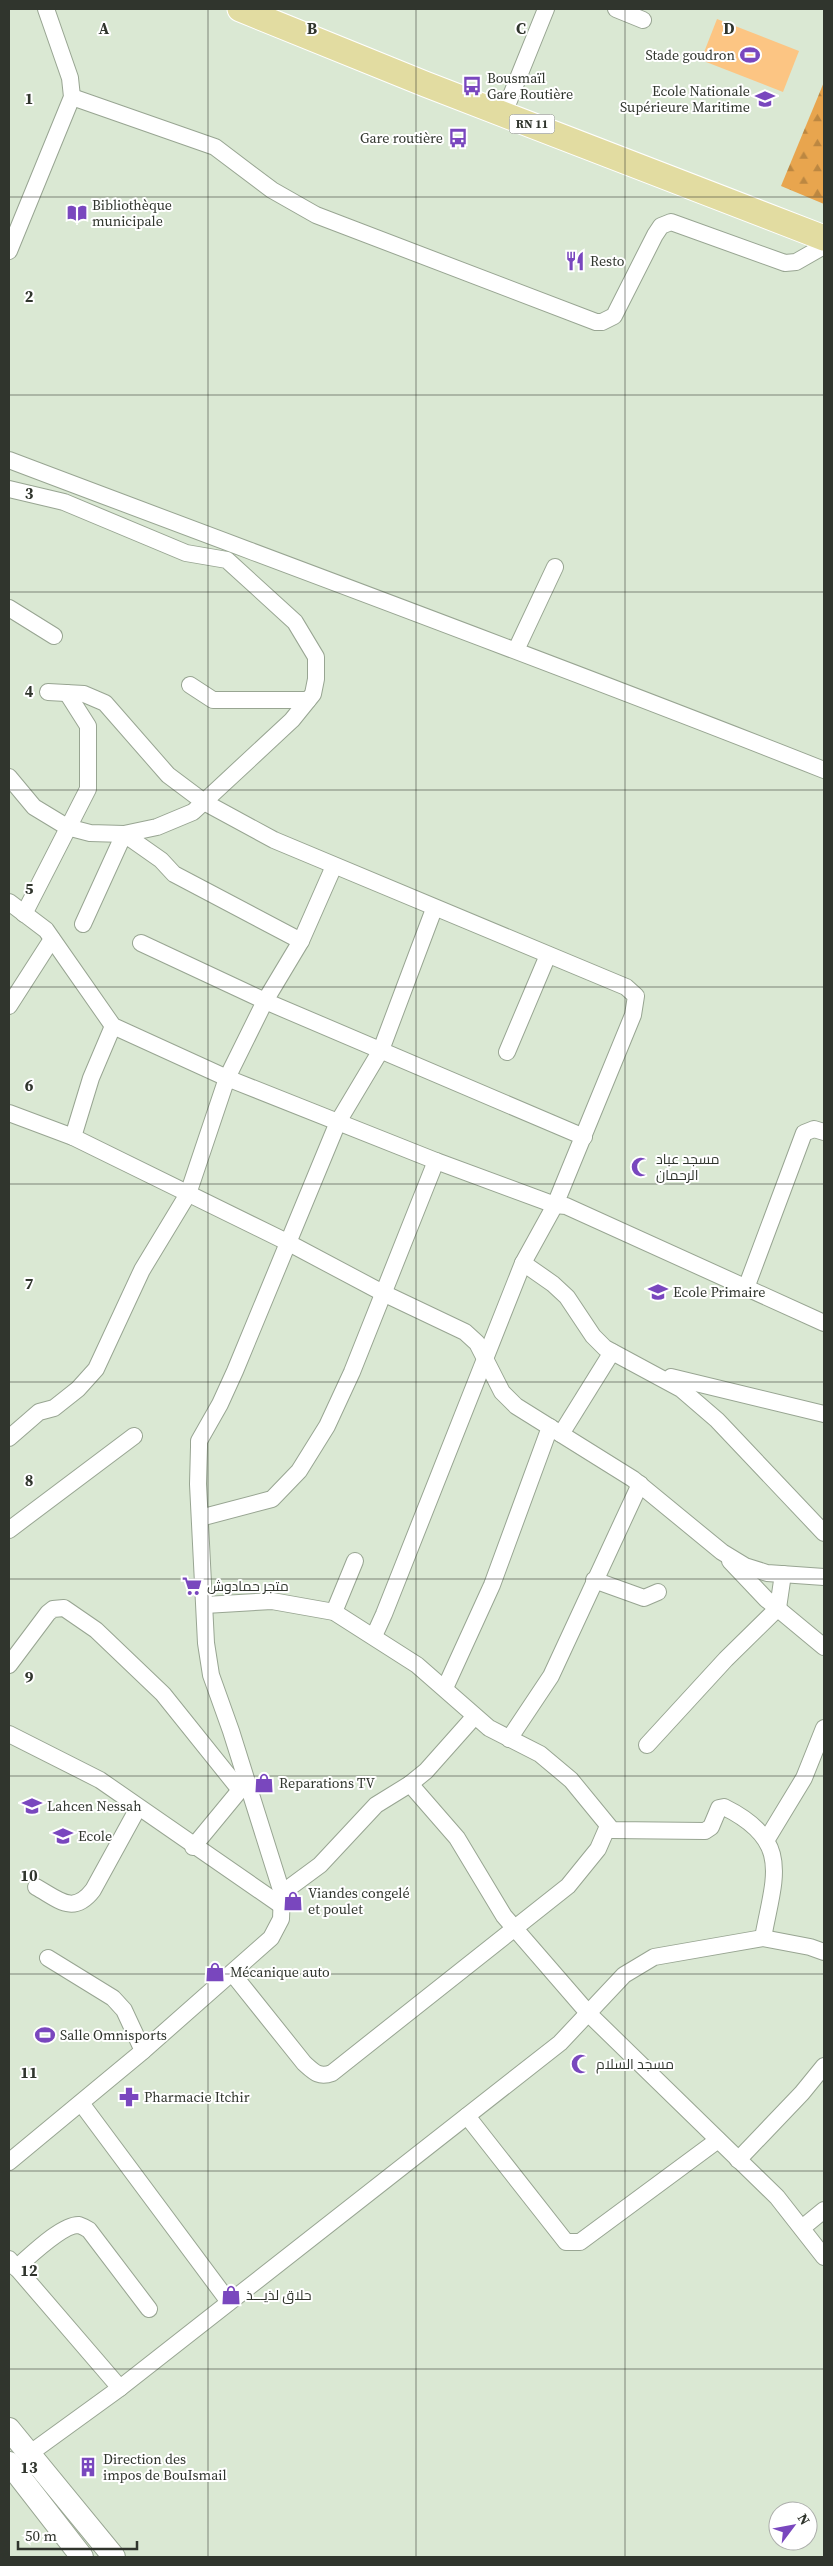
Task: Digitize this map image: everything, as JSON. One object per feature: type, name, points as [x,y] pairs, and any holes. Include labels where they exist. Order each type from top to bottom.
[{"type":"main road","name":"RN 11","points":[[240,9],[425,84],[824,238]]},
{"type":"main road","points":[[9,2429],[114,2557]]},
{"type":"main road","points":[[9,2463],[82,2557]]},
{"type":"street","points":[[9,251],[72,97],[70,78],[46,9]]},
{"type":"street","points":[[504,113],[546,9]]},
{"type":"street","points":[[616,9],[643,20]]},
{"type":"street","points":[[72,97],[215,147],[272,190],[316,215],[596,322],[602,322],[614,316],[655,234],[661,226],[671,222],[785,262],[796,262],[824,246]]},
{"type":"street","points":[[9,460],[516,650],[824,770]]},
{"type":"street","points":[[9,489],[64,502],[186,553],[227,560],[295,622],[316,657],[316,679],[313,694],[292,720],[193,812],[157,827],[124,834],[90,833],[67,827],[34,807],[9,777]]},
{"type":"street","points":[[169,546],[177,524]]},
{"type":"street","points":[[516,650],[555,567]]},
{"type":"street","points":[[9,608],[54,636]]},
{"type":"street","points":[[190,685],[213,700],[308,700]]},
{"type":"street","points":[[48,692],[84,694],[105,703],[168,775],[204,802],[274,840],[434,909],[626,988],[636,996],[633,1015],[584,1137],[555,1205],[523,1263],[485,1356],[486,1374],[374,1636]]},
{"type":"street","points":[[24,914],[88,789],[88,726],[67,693]]},
{"type":"street","points":[[83,924],[124,834]]},
{"type":"street","points":[[124,834],[161,860],[174,874],[302,941]]},
{"type":"street","points":[[9,1438],[39,1412],[54,1408],[78,1389],[96,1369],[142,1270],[188,1194],[227,1078],[265,1001],[302,941],[334,866]]},
{"type":"street","points":[[9,902],[46,930],[113,1026],[227,1078],[436,1161],[555,1205],[566,1206],[824,1323]]},
{"type":"street","points":[[9,2162],[143,2051],[232,1973],[271,1938],[281,1919],[282,1900],[244,1787],[211,1675],[206,1643],[204,1605],[199,1441],[220,1404],[235,1371],[338,1122],[381,1050],[434,909]]},
{"type":"street","points":[[9,1006],[52,938]]},
{"type":"street","points":[[141,943],[265,1001],[584,1137]]},
{"type":"street","points":[[507,1052],[548,955]]},
{"type":"street","points":[[73,1137],[91,1078],[113,1026]]},
{"type":"street","points":[[9,1113],[73,1137],[287,1242],[383,1293],[465,1332],[477,1343],[485,1356]]},
{"type":"street","points":[[746,1288],[804,1134],[814,1129],[824,1132]]},
{"type":"street","points":[[200,1518],[272,1499],[299,1471],[327,1426],[352,1372],[436,1161]]},
{"type":"street","points":[[523,1263],[560,1290],[593,1336],[612,1352],[655,1373],[681,1389],[717,1420],[824,1533]]},
{"type":"street","points":[[445,1688],[492,1585],[556,1430],[612,1352]]},
{"type":"street","points":[[655,1373],[824,1414]]},
{"type":"street","points":[[486,1374],[516,1406],[640,1484],[714,1545],[778,1608],[824,1647]]},
{"type":"street","points":[[9,1530],[134,1436]]},
{"type":"street","points":[[509,1739],[551,1676],[640,1484]]},
{"type":"street","points":[[714,1545],[745,1566],[767,1573],[824,1577]]},
{"type":"street","points":[[334,1612],[355,1561]]},
{"type":"street","points":[[647,1745],[726,1659],[778,1608],[783,1574]]},
{"type":"street","points":[[594,1580],[644,1598],[658,1592]]},
{"type":"street","points":[[204,1605],[272,1601],[334,1612],[374,1636],[445,1688],[474,1717],[509,1739],[540,1754],[562,1772],[608,1826],[619,1831],[705,1831],[711,1827],[715,1812],[724,1807],[753,1825],[767,1839],[775,1879],[763,1938]]},
{"type":"street","points":[[9,1665],[48,1613],[53,1609],[64,1608],[96,1630],[163,1694],[244,1787]]},
{"type":"street","points":[[282,1900],[320,1865],[376,1805],[410,1784],[426,1770],[474,1717]]},
{"type":"street","points":[[767,1839],[804,1778],[824,1728]]},
{"type":"street","points":[[9,1734],[100,1780],[194,1847],[282,1900]]},
{"type":"street","points":[[410,1784],[457,1838],[504,1916],[589,2014],[777,2198],[824,2257]]},
{"type":"street","points":[[194,1847],[244,1787]]},
{"type":"street","points":[[36,1887],[68,1904],[77,1904],[85,1901],[93,1890],[138,1808]]},
{"type":"street","points":[[232,1973],[304,2063],[316,2074],[324,2076],[332,2073],[568,1886],[598,1849],[608,1826]]},
{"type":"street","points":[[29,2454],[120,2388],[560,2043],[624,1975],[654,1957],[763,1938],[824,1952]]},
{"type":"street","points":[[48,1958],[113,1998],[124,2010],[143,2051]]},
{"type":"street","points":[[738,2160],[802,2094],[824,2066]]},
{"type":"street","points":[[81,2103],[229,2302]]},
{"type":"street","points":[[467,2116],[540,2212],[566,2242],[572,2244],[580,2242],[620,2214],[718,2140]]},
{"type":"street","points":[[802,2228],[824,2210]]},
{"type":"street","points":[[120,2388],[12,2264],[60,2232],[72,2226],[80,2225],[90,2230],[149,2309]]},
{"type":"green space","points":[[824,82],[824,204],[781,186]]},
{"type":"shaded area","name":"Stade goudron","points":[[717,19],[799,51],[783,92],[701,60]]},
{"type":"place","name":"Stade goudron","points":[[750,55]]},
{"type":"place","name":"Bousmaïl Gare Routière","points":[[472,86]]},
{"type":"place","name":"Ecole Nationale Supérieure Maritime","points":[[765,99]]},
{"type":"place","name":"Gare routière","points":[[458,138]]},
{"type":"place","name":"Bibliothèque municipale","points":[[77,213]]},
{"type":"place","name":"Resto","points":[[575,261]]},
{"type":"place","name":"مسجد عباد الرحمان","points":[[641,1167]]},
{"type":"place","name":"Ecole Primaire","points":[[658,1292]]},
{"type":"place","name":"متجر حمادوش","points":[[192,1586]]},
{"type":"place","name":"Reparations TV","points":[[264,1783]]},
{"type":"place","name":"Lahcen Nessah","points":[[32,1806]]},
{"type":"place","name":"Ecole","points":[[63,1836]]},
{"type":"place","name":"Viandes congelé et poulet","points":[[293,1901]]},
{"type":"place","name":"Mécanique auto","points":[[215,1972]]},
{"type":"place","name":"Salle Omnisports","points":[[45,2035]]},
{"type":"place","name":"مسجد السلام","points":[[581,2064]]},
{"type":"place","name":"Pharmacie Itchir","points":[[129,2097]]},
{"type":"place","name":"حلاق لذيـــذ","points":[[231,2295]]},
{"type":"place","name":"Direction des impos de BouIsmail","points":[[88,2467]]}]
